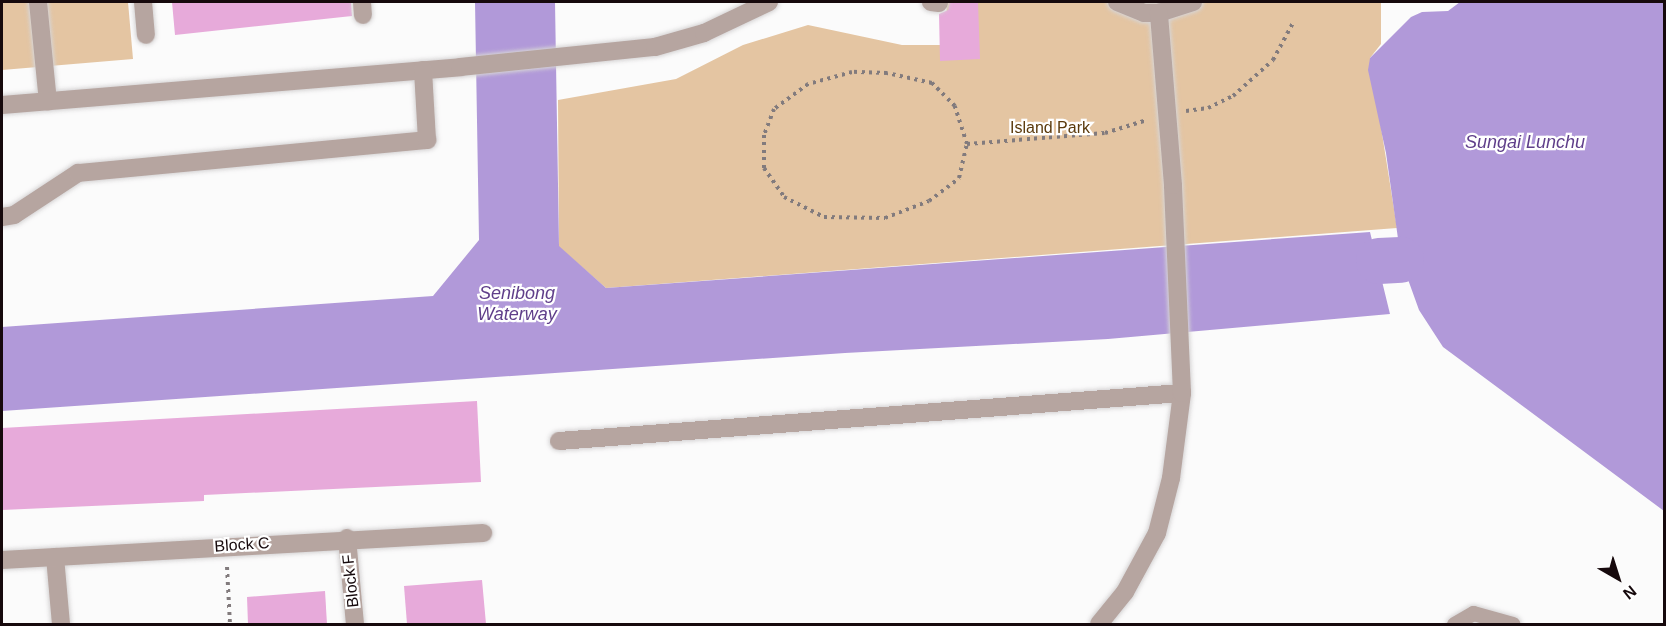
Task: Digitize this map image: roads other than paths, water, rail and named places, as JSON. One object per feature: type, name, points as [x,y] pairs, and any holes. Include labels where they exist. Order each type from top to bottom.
[{"type":"street","points":[[38,2],[48,102]]},
{"type":"street","points":[[143,2],[146,34]]},
{"type":"street","points":[[2,105],[460,68],[655,47],[704,33],[769,2]]},
{"type":"street","points":[[1117,2],[1144,13],[1159,13],[1193,2]]},
{"type":"street","points":[[1099,624],[1125,592],[1157,533],[1171,478],[1182,393],[1173,185],[1159,13]]},
{"type":"street","points":[[2,216],[14,215],[78,173],[427,140],[423,70]]},
{"type":"street","points":[[560,441],[1182,393]]},
{"type":"street","name":"Block C","points":[[2,560],[347,538],[483,533]]},
{"type":"street","name":"Block F","points":[[347,538],[355,624]]},
{"type":"street","points":[[55,556],[61,624]]},
{"type":"lane","points":[[1454,624],[1473,613],[1513,624]]},
{"type":"water","name":"Senibong Waterway","points":[[475,2],[555,2],[559,246],[606,288],[1370,232],[1390,314],[1108,339],[845,353],[2,411],[2,327],[433,296],[479,240]]},
{"type":"water","name":"Sungai Lunchu","points":[[1460,2],[1664,2],[1664,511],[1443,347],[1419,310],[1401,260],[1386,153],[1368,70],[1370,58],[1411,17],[1422,12],[1448,11]]},
{"type":"waterway","points":[[1379,261],[1401,260]]},
{"type":"park label","name":"Island Park","points":[[1050,128]]}]
